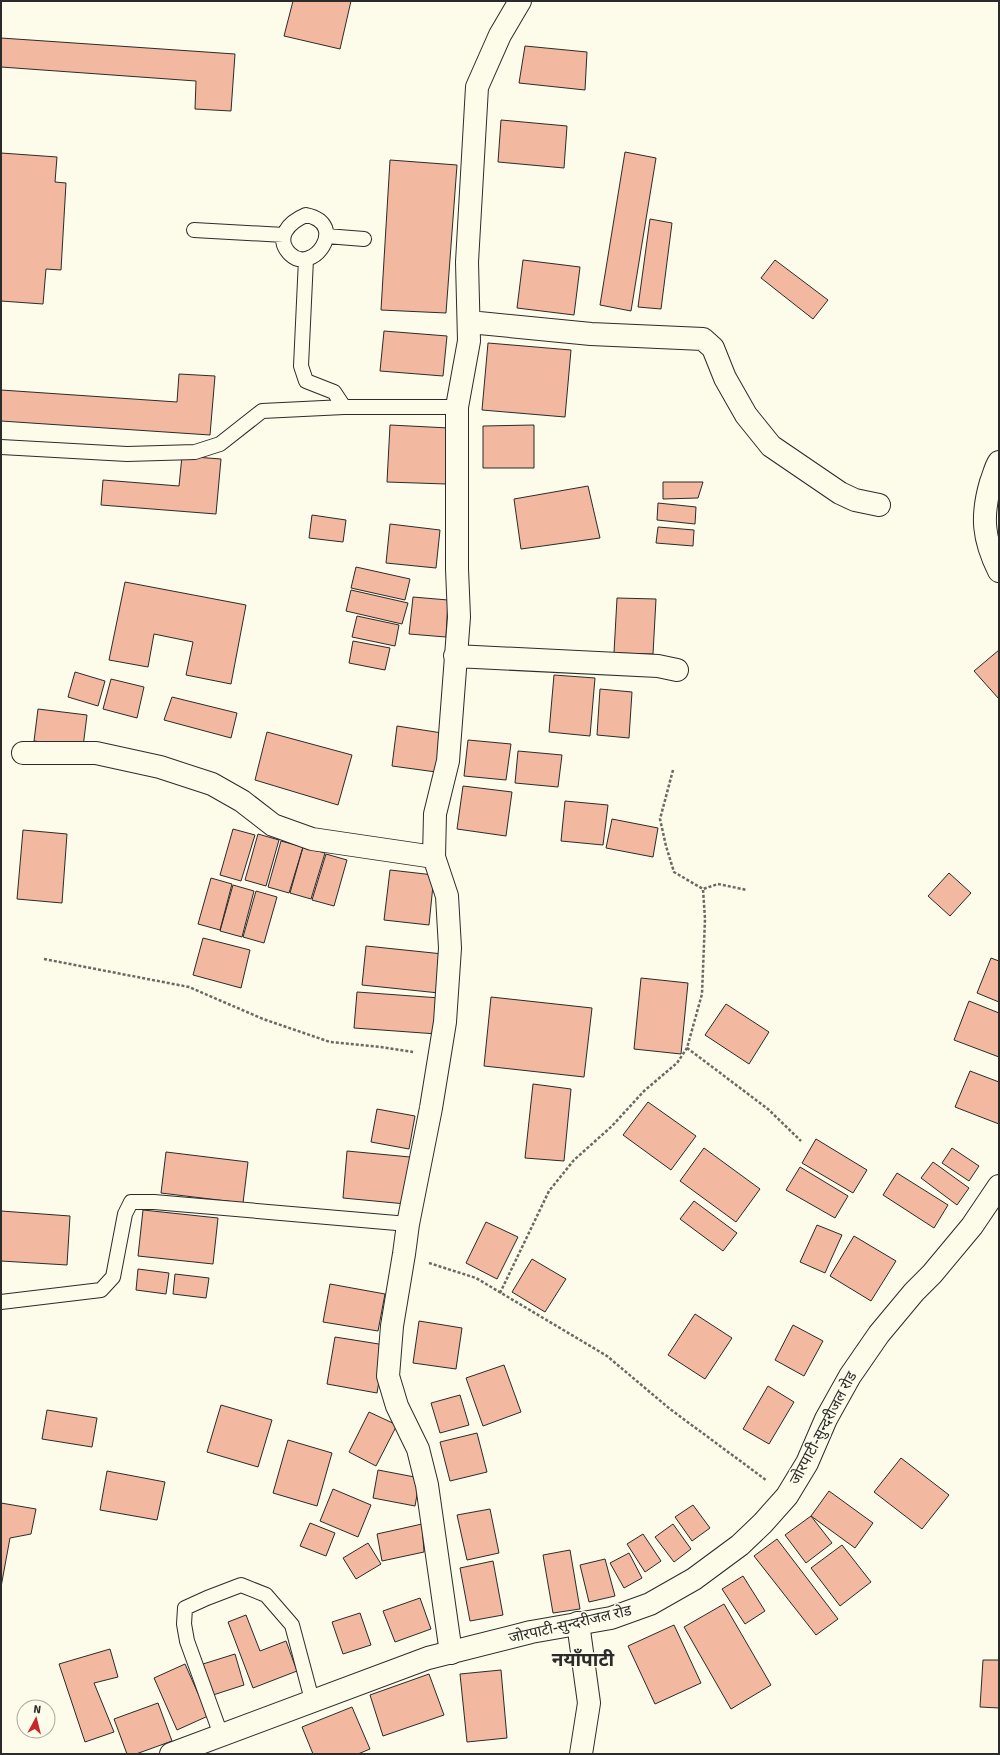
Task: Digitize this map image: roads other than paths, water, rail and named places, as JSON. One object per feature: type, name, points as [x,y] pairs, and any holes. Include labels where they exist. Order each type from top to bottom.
[{"type":"street","points":[[451,1653],[427,1485],[418,1449],[397,1406],[388,1376],[392,1326],[408,1224],[431,1108],[445,1022],[450,948],[447,896],[434,857],[435,814],[448,761],[459,618],[457,569],[457,407],[469,341],[467,262],[477,87],[500,35],[520,1]]},
{"type":"street","points":[[469,322],[591,334],[703,339],[713,348],[725,378],[746,414],[771,446],[840,493],[855,500],[880,505]]},
{"type":"street","points":[[999,462],[988,493],[984,521],[989,549],[999,571]]},
{"type":"street","points":[[455,656],[658,666],[677,670]]},
{"type":"street","points":[[23,753],[96,753],[160,767],[212,784],[242,801],[273,825],[312,839],[434,857]]},
{"type":"street","name":"जोरपाटी-सुन्दरीजल रोड","points":[[171,1754],[312,1700],[428,1658],[531,1632],[611,1618],[650,1604],[694,1579],[740,1545],[763,1523],[786,1496],[807,1463],[826,1419],[854,1370],[878,1334],[914,1292],[932,1274],[972,1226],[999,1186]]},
{"type":"street","points":[[578,1623],[588,1703],[581,1754]]},
{"type":"lane","points":[[306,215],[318,218],[326,229],[326,236],[320,251],[315,256],[306,259],[298,259],[291,255],[285,247],[283,240],[284,235],[289,225],[297,218],[306,215]]},
{"type":"lane","points":[[194,230],[284,235]]},
{"type":"lane","points":[[326,236],[364,239]]},
{"type":"lane","points":[[306,259],[302,366],[306,381],[334,392],[344,408]]},
{"type":"lane","points":[[1,447],[127,454],[196,452],[220,444],[262,411],[344,408],[457,407]]},
{"type":"lane","points":[[1,1302],[101,1290],[113,1277],[125,1214],[131,1202],[154,1202],[408,1224]]},
{"type":"lane","points":[[221,1735],[187,1641],[184,1624],[185,1608],[207,1598],[241,1585],[266,1595],[292,1624],[312,1700]]},
{"type":"district","name":"नयाँपाटी","points":[[583,1660]]}]
